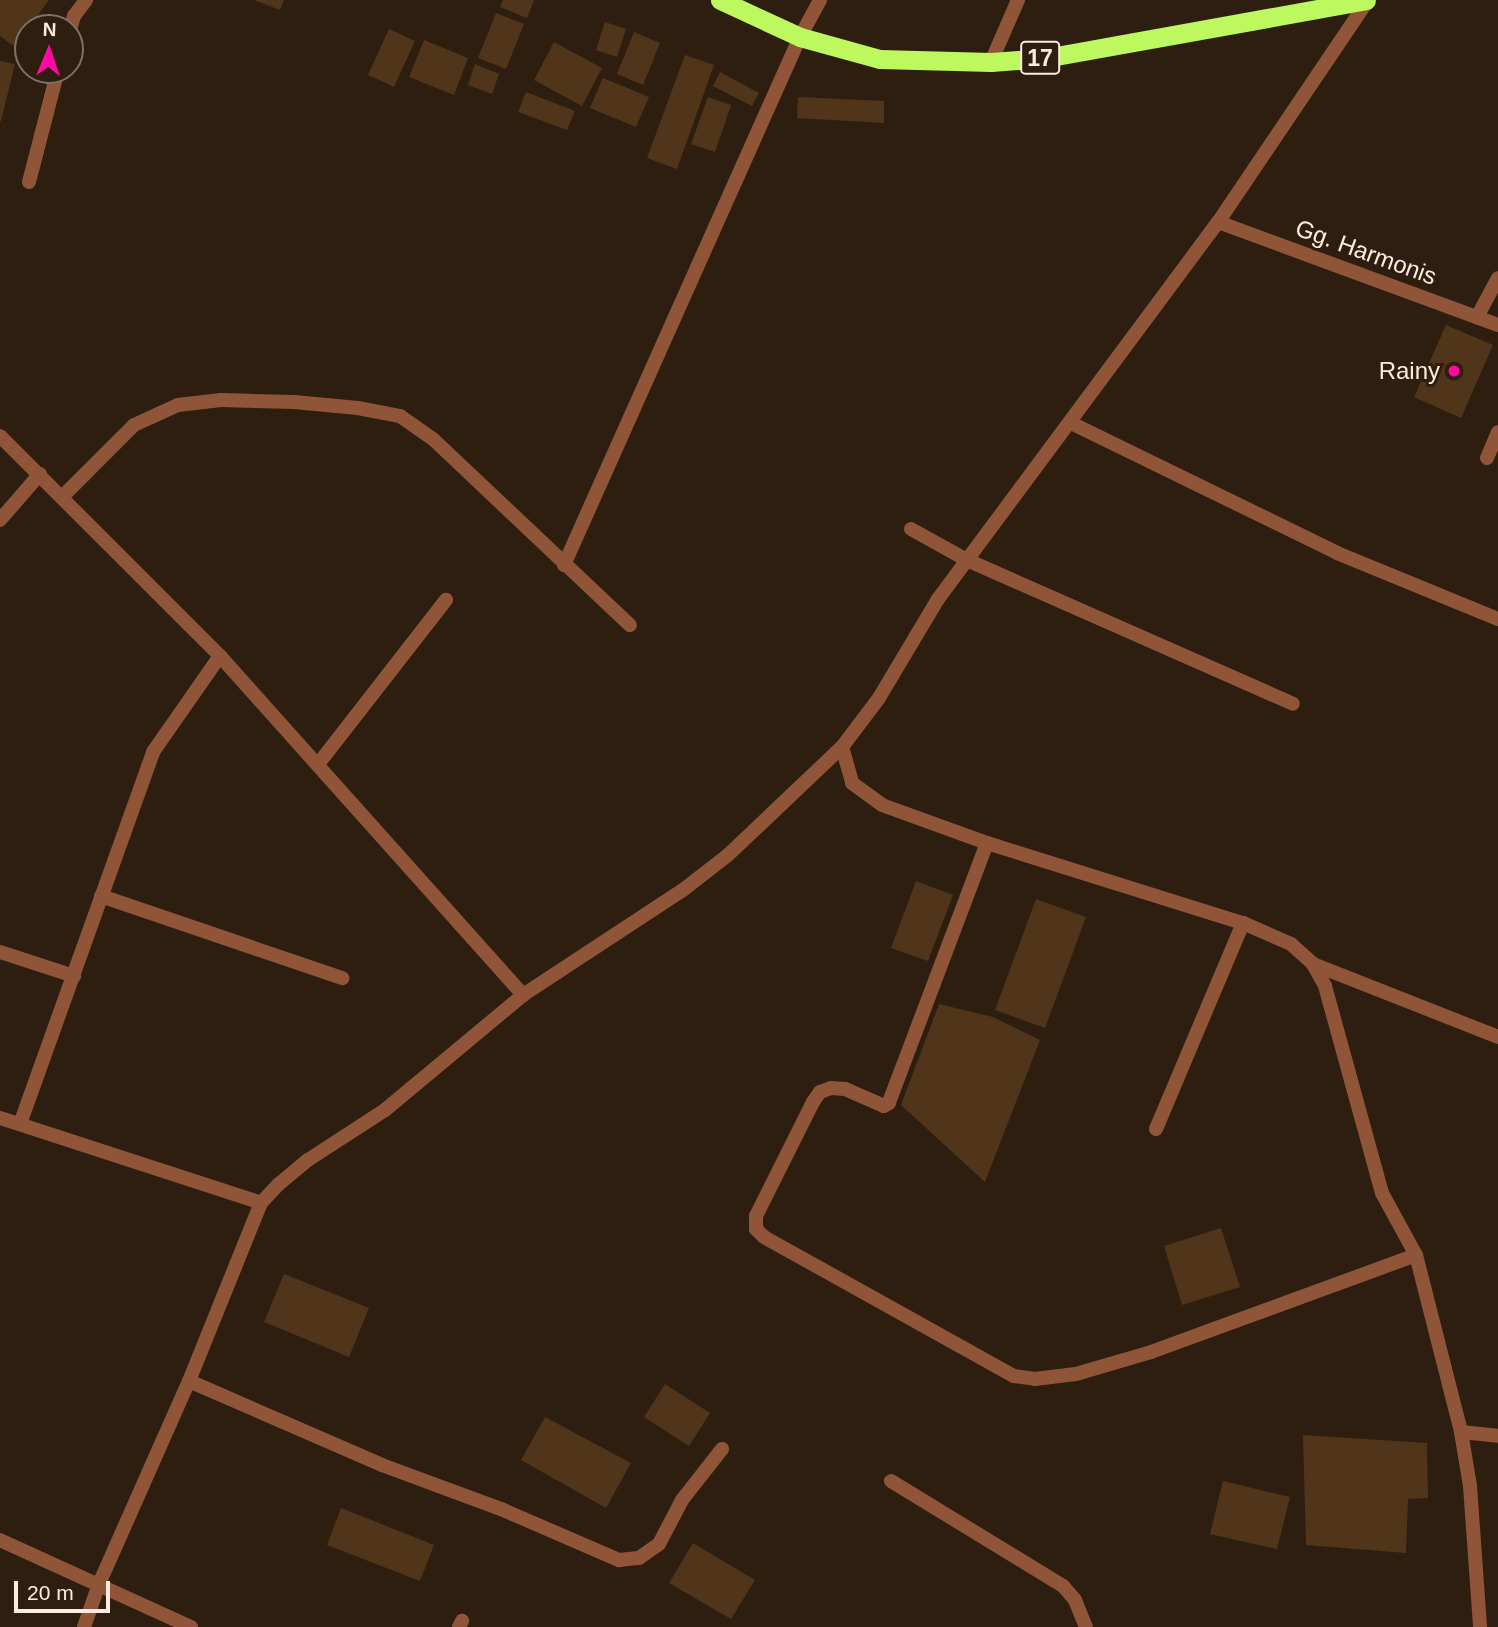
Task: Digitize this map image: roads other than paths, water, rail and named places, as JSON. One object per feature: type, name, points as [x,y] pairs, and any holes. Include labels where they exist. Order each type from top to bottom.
[{"type":"highway","name":"17","points":[[720,0],[800,37],[880,59],[991,62],[1045,58],[1367,0]]},
{"type":"street","points":[[564,565],[800,37],[820,0]]},
{"type":"street","points":[[991,62],[1018,0]]},
{"type":"street","points":[[84,1627],[99,1584],[189,1381],[261,1203],[308,1160],[385,1111],[523,995],[683,890],[727,855],[842,747],[879,698],[938,599],[1071,423],[1217,222],[1367,0]]},
{"type":"street","points":[[29,182],[54,84]]},
{"type":"street","name":"Gg. Harmonis","points":[[1217,222],[1498,326]]},
{"type":"street","points":[[1477,317],[1498,278]]},
{"type":"street","points":[[62,497],[134,425],[178,405],[222,400],[358,408],[400,416],[433,439],[630,625]]},
{"type":"street","points":[[1071,423],[1337,553],[1498,619]]},
{"type":"street","points":[[1487,457],[1498,432]]},
{"type":"street","points":[[0,436],[220,656],[523,995]]},
{"type":"street","points":[[0,520],[40,474]]},
{"type":"street","points":[[911,529],[967,560],[1293,705]]},
{"type":"street","points":[[318,763],[446,600]]},
{"type":"street","points":[[20,1124],[153,752],[220,656]]},
{"type":"street","points":[[842,747],[852,783],[882,805],[986,843],[1243,923],[1291,944],[1312,964],[1325,986],[1382,1192],[1416,1255],[1461,1432],[1471,1486],[1480,1627]]},
{"type":"street","points":[[986,843],[889,1103],[884,1107],[845,1089],[831,1088],[820,1093],[756,1216],[756,1229],[764,1237],[1014,1376],[1035,1379],[1076,1374],[1151,1352],[1416,1255]]},
{"type":"street","points":[[101,896],[342,978]]},
{"type":"street","points":[[1156,1129],[1243,923]]},
{"type":"street","points":[[0,952],[74,976]]},
{"type":"street","points":[[1312,964],[1498,1037]]},
{"type":"street","points":[[0,1118],[261,1203]]},
{"type":"street","points":[[189,1381],[382,1465],[501,1509],[619,1560],[639,1558],[659,1544],[682,1500],[722,1450]]},
{"type":"street","points":[[1461,1432],[1498,1436]]},
{"type":"street","points":[[891,1481],[1063,1586],[1075,1600],[1086,1627]]},
{"type":"street","points":[[0,1540],[191,1627]]},
{"type":"place","name":"Rainy","points":[[1454,371]]}]
